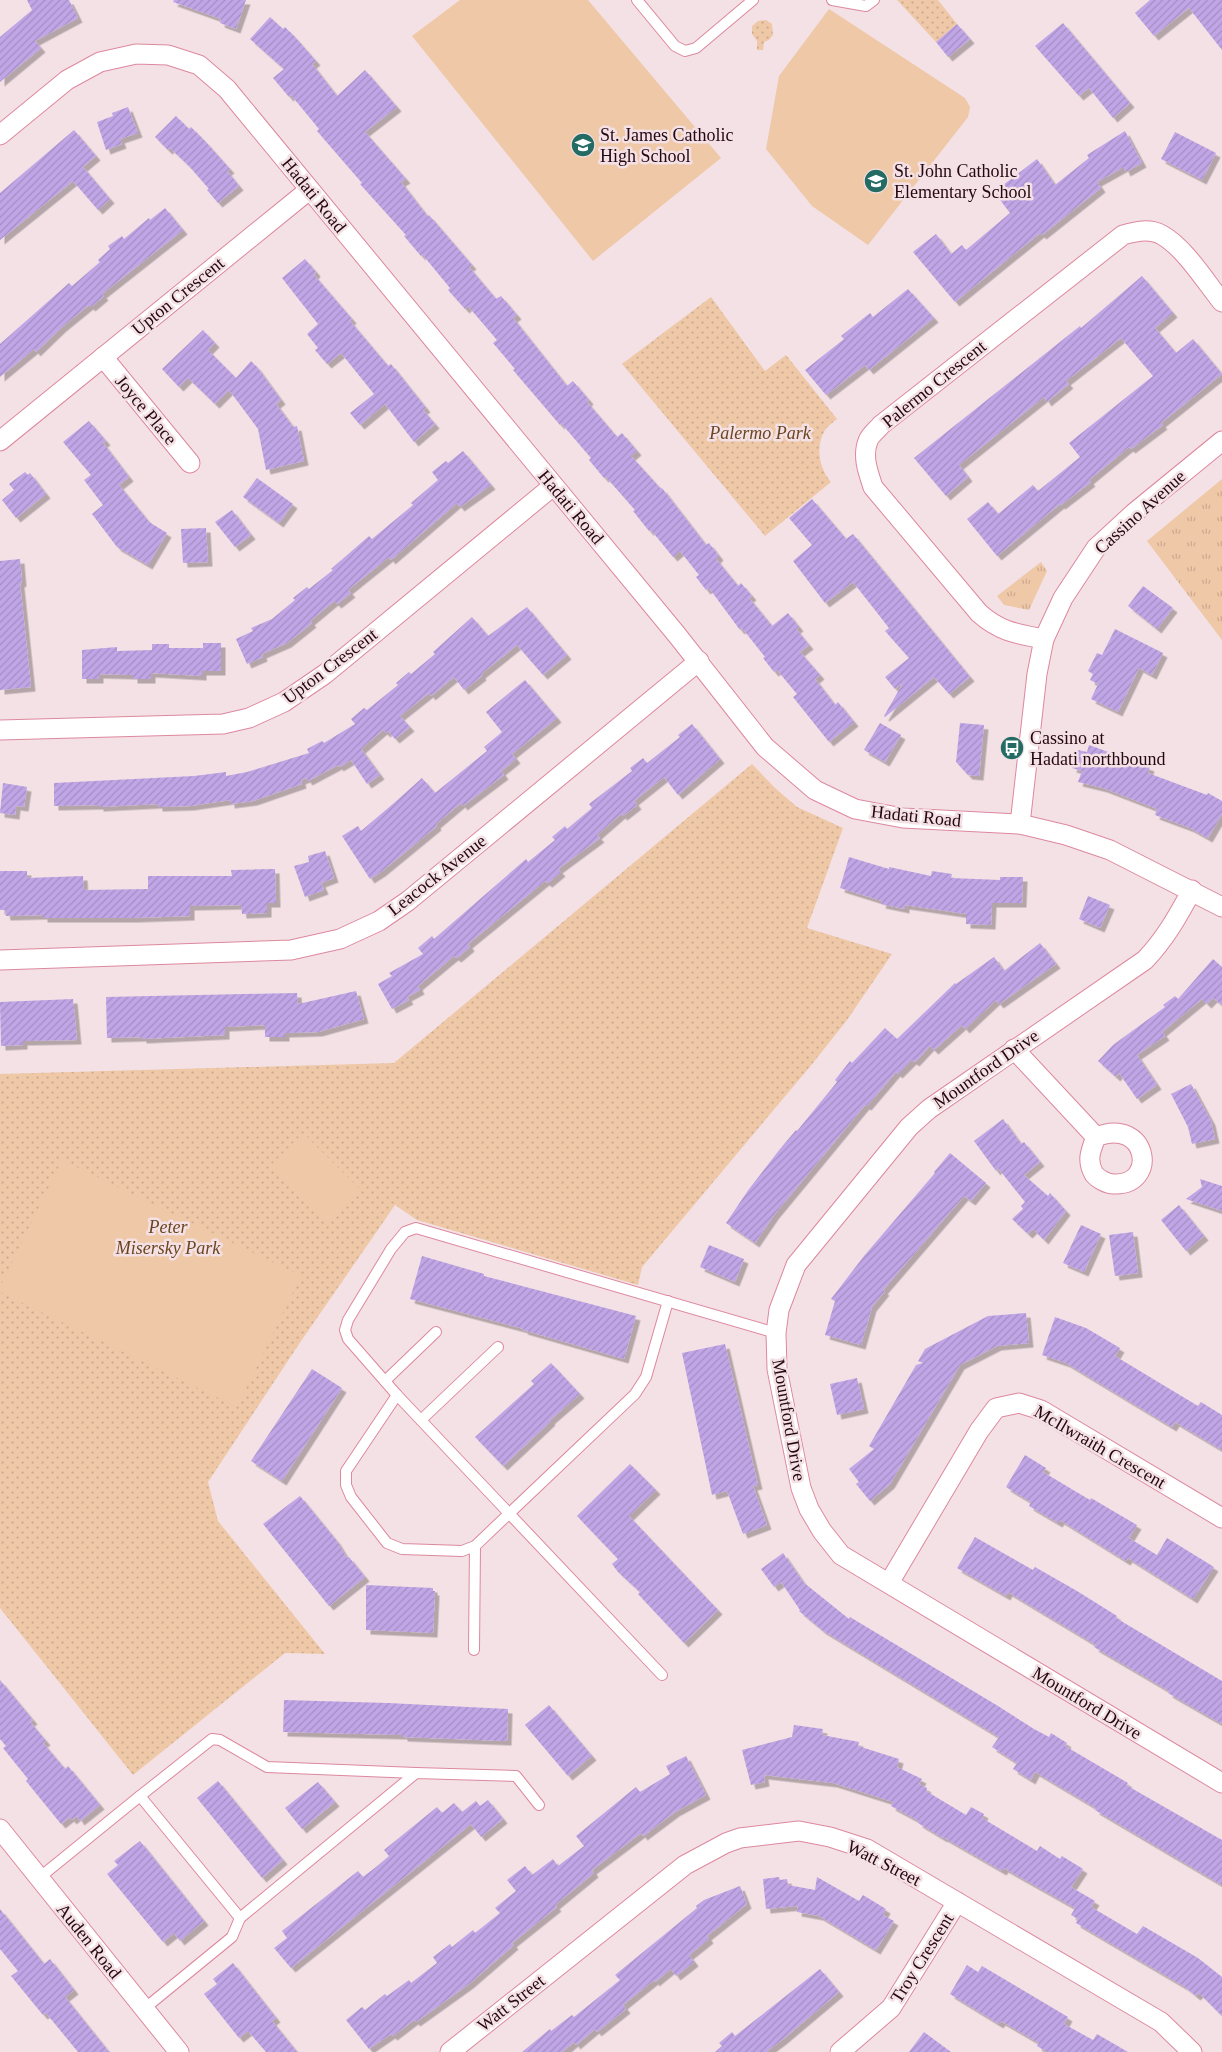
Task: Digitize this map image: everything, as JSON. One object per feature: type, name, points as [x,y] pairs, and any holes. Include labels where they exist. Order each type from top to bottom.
[{"type":"street","name":"Hadati Road","points":[[0,134],[67,80],[100,62],[136,54],[168,55],[199,66],[227,89],[699,661],[765,747],[815,790],[854,809],[903,818],[1020,824],[1066,836],[1110,850],[1192,890],[1222,907]]},
{"type":"street","name":"Upton Crescent","points":[[0,441],[309,190]]},
{"type":"street","name":"Palermo Crescent","points":[[1044,639],[1012,633],[992,626],[979,613],[874,487],[868,473],[865,458],[868,440],[881,425],[1123,235],[1140,230],[1160,234],[1178,248],[1222,302]]},
{"type":"street","name":"Joyce Place","points":[[103,358],[190,463]]},
{"type":"street","name":"Cassino Avenue","points":[[1020,824],[1037,674],[1044,639],[1063,598],[1096,548],[1134,513],[1222,441]]},
{"type":"street","name":"Upton Crescent","points":[[0,730],[223,724],[249,718],[284,702],[325,674],[553,486]]},
{"type":"street","name":"Leacock Avenue","points":[[0,960],[291,950],[340,939],[379,921],[408,902],[699,661]]},
{"type":"street","name":"Mountford Drive","points":[[1192,890],[1170,930],[1145,960],[929,1109],[909,1127],[796,1265],[781,1304],[776,1332],[777,1369],[801,1488],[809,1509],[822,1531],[841,1555],[1222,1783]]},
{"type":"street","points":[[1014,1049],[1096,1137]]},
{"type":"street","name":"McIlwraith Crescent","points":[[889,1583],[979,1431],[996,1408],[1019,1402],[1041,1410],[1222,1518]]},
{"type":"street","name":"Auden Road","points":[[0,1829],[179,2052]]},
{"type":"street","name":"Watt Street","points":[[450,2052],[685,1865],[726,1843],[740,1838],[799,1831],[830,1837],[867,1849],[1161,2022],[1192,2052]]},
{"type":"street","name":"Troy Crescent","points":[[840,2052],[891,2008],[958,1902]]},
{"type":"lane","points":[[637,0],[675,46],[685,51],[696,48],[753,0]]},
{"type":"lane","points":[[832,0],[866,6],[874,0]]},
{"type":"lane","points":[[662,1675],[397,1395],[348,1339],[345,1330],[348,1320],[391,1249],[406,1232],[416,1228],[776,1332]]},
{"type":"lane","points":[[397,1395],[346,1471],[346,1485],[351,1497],[387,1543],[402,1549],[462,1551],[475,1546],[634,1394],[646,1377],[668,1301]]},
{"type":"lane","points":[[385,1381],[436,1332]]},
{"type":"lane","points":[[421,1420],[498,1347]]},
{"type":"lane","points":[[474,1650],[475,1546]]},
{"type":"lane","points":[[39,1878],[212,1739],[220,1740],[267,1767],[516,1776],[539,1805]]},
{"type":"lane","points":[[144,2009],[232,1937],[240,1918],[416,1773]]},
{"type":"lane","points":[[140,1796],[240,1918]]},
{"type":"green space","points":[[460,0],[588,0],[721,158],[593,261],[412,36]]},
{"type":"green space","points":[[897,0],[938,0],[957,24],[936,42]]},
{"type":"green space","points":[[829,9],[965,98],[970,107],[968,117],[868,245],[812,206],[766,149],[779,76]]},
{"type":"green space","points":[[766,20],[772,24],[773,35],[764,42],[763,50],[757,50],[757,41],[752,34],[752,26],[758,21]]},
{"type":"green space","name":"Palermo Park","points":[[711,297],[765,371],[786,355],[837,419],[825,430],[819,450],[821,464],[831,482],[765,536],[622,364]]},
{"type":"green space","points":[[1222,479],[1222,640],[1147,541]]},
{"type":"green space","points":[[1041,562],[1047,571],[1029,610],[1004,605],[997,596]]},
{"type":"green space","name":"Peter Misersky Park","points":[[752,764],[797,807],[843,828],[807,928],[892,954],[847,1020],[813,1063],[642,1267],[638,1285],[417,1220],[395,1205],[299,1344],[208,1482],[218,1521],[325,1654],[285,1653],[133,1775],[0,1608],[0,1074],[394,1063]]},
{"type":"green space","points":[[303,1133],[362,1191],[330,1223],[272,1164]]},
{"type":"green space","points":[[62,1160],[301,1276],[237,1407],[0,1292],[0,1287]]},
{"type":"building","points":[[27,0],[69,0],[78,18],[35,41],[41,48],[0,82],[0,37],[32,10]]},
{"type":"building","points":[[174,0],[246,0],[236,29],[220,23],[221,19],[173,2]]},
{"type":"building","points":[[1150,0],[1222,0],[1222,50],[1189,8],[1154,36],[1135,13]]},
{"type":"building","points":[[270,17],[283,29],[285,27],[316,61],[312,64],[337,96],[365,70],[397,107],[365,132],[406,179],[401,182],[428,217],[429,215],[472,265],[469,267],[496,299],[501,296],[517,315],[513,318],[567,386],[573,381],[589,400],[587,402],[617,437],[622,433],[637,451],[631,456],[662,488],[706,545],[709,543],[719,556],[716,559],[738,586],[741,583],[752,596],[749,598],[772,626],[788,613],[799,627],[796,629],[809,645],[800,652],[820,675],[815,679],[835,705],[838,702],[854,722],[829,742],[793,697],[797,694],[777,670],[774,672],[763,658],[765,657],[742,628],[740,630],[709,588],[706,590],[696,577],[699,575],[680,551],[673,557],[651,530],[649,531],[633,511],[635,510],[606,477],[604,478],[589,460],[591,458],[513,370],[515,369],[493,343],[497,340],[468,306],[465,309],[448,290],[450,288],[360,184],[362,183],[317,131],[319,129],[291,95],[289,97],[273,78],[284,69],[250,39]]},
{"type":"building","points":[[1063,23],[1130,103],[1113,118],[1089,88],[1079,96],[1035,46]]},
{"type":"building","points":[[957,24],[970,39],[948,57],[936,42]]},
{"type":"building","points":[[128,107],[138,133],[120,139],[122,144],[106,150],[97,122],[113,116],[112,113]]},
{"type":"building","points":[[176,116],[204,140],[230,169],[227,171],[239,186],[218,203],[207,190],[209,189],[189,166],[155,137]]},
{"type":"building","points":[[74,130],[96,156],[83,167],[110,199],[98,210],[73,181],[0,240],[0,193]]},
{"type":"building","points":[[1125,131],[1142,163],[1126,172],[1124,167],[1097,182],[1101,188],[1042,235],[1040,233],[955,302],[913,252],[936,234],[951,254],[962,245],[966,250],[1010,213],[994,192],[1037,159],[1055,185],[1089,158],[1087,155]]},
{"type":"building","points":[[1175,132],[1216,153],[1202,180],[1161,159]]},
{"type":"building","points":[[165,208],[183,230],[102,294],[104,296],[91,307],[89,305],[62,327],[36,352],[34,349],[0,377],[0,344],[69,283],[72,286],[100,262],[98,260],[110,249],[108,246],[122,236],[124,239],[149,218],[150,220]]},
{"type":"building","points":[[305,259],[316,272],[314,275],[352,319],[350,321],[388,366],[391,364],[426,408],[423,410],[435,424],[414,442],[385,404],[360,425],[350,413],[374,394],[341,353],[327,364],[315,350],[318,348],[307,334],[318,324],[282,278]]},
{"type":"building","points":[[1142,276],[1173,313],[1155,328],[1176,353],[1193,339],[1222,374],[1161,423],[1163,425],[1131,449],[1129,447],[1089,480],[1091,482],[1060,504],[997,556],[967,519],[988,502],[998,514],[1033,485],[1038,491],[1080,457],[1069,443],[1153,376],[1121,338],[1066,381],[1069,384],[1047,402],[1044,397],[959,465],[968,477],[946,496],[914,458],[1080,326],[1081,328]]},
{"type":"building","points":[[908,289],[934,318],[869,370],[865,365],[826,395],[805,370],[844,339],[841,336],[870,313],[873,317]]},
{"type":"building","points":[[203,330],[215,343],[208,350],[236,378],[251,361],[257,367],[281,400],[276,404],[293,427],[297,426],[304,461],[266,470],[258,429],[229,390],[215,404],[188,378],[179,387],[162,369]]},
{"type":"building","points":[[89,421],[106,441],[103,443],[129,477],[119,485],[149,522],[167,533],[148,565],[117,547],[92,514],[103,505],[84,480],[91,475],[63,442]]},
{"type":"building","points":[[463,451],[491,485],[460,507],[457,503],[391,560],[389,557],[348,590],[351,593],[337,604],[334,601],[310,621],[312,623],[287,643],[262,654],[263,657],[247,664],[236,639],[253,631],[251,628],[272,619],[295,600],[293,598],[307,587],[309,589],[333,570],[331,569],[369,536],[372,539],[413,505],[411,503],[438,480],[432,472],[446,461],[448,463]]},
{"type":"building","points":[[25,472],[28,475],[30,473],[46,494],[16,518],[2,500],[14,490],[9,484]]},
{"type":"building","points":[[257,478],[293,504],[279,523],[243,497]]},
{"type":"building","points":[[812,499],[846,539],[853,534],[970,677],[949,694],[934,677],[884,716],[903,683],[895,689],[885,677],[909,658],[885,631],[889,628],[853,582],[825,603],[793,561],[812,545],[789,518]]},
{"type":"building","points":[[232,510],[251,535],[235,547],[215,522]]},
{"type":"building","points":[[206,528],[208,562],[183,563],[181,529]]},
{"type":"building","points":[[20,559],[22,582],[20,583],[31,687],[0,690],[0,561]]},
{"type":"building","points":[[1143,586],[1173,608],[1157,629],[1128,606]]},
{"type":"building","points":[[527,607],[567,655],[543,675],[517,645],[464,690],[454,677],[431,696],[429,693],[400,716],[410,727],[395,739],[388,731],[386,733],[383,730],[361,749],[380,775],[367,784],[351,760],[308,781],[306,778],[301,780],[302,784],[253,801],[230,804],[230,800],[190,806],[158,807],[158,804],[99,807],[99,805],[54,806],[54,783],[194,776],[226,772],[226,776],[247,772],[309,753],[307,749],[322,741],[324,743],[355,724],[351,719],[364,708],[367,710],[398,685],[396,683],[409,672],[411,674],[435,654],[433,652],[472,617],[488,636]]},
{"type":"building","points":[[1115,629],[1163,653],[1152,675],[1139,668],[1118,712],[1091,699],[1098,684],[1090,680],[1093,674],[1088,671],[1097,653],[1102,655]]},
{"type":"building","points":[[203,643],[221,643],[221,671],[202,671],[202,676],[151,673],[151,679],[133,679],[133,675],[99,674],[99,679],[82,679],[82,650],[117,647],[117,651],[152,650],[152,644],[169,644],[169,648],[203,648]]},
{"type":"building","points":[[525,680],[557,718],[512,754],[516,759],[501,771],[504,775],[463,806],[461,803],[436,824],[437,826],[370,879],[342,836],[358,826],[361,831],[422,778],[435,793],[487,751],[484,747],[502,732],[486,712]]},
{"type":"building","points":[[880,723],[901,735],[885,762],[864,750]]},
{"type":"building","points":[[960,723],[984,725],[979,776],[968,775],[956,762]]},
{"type":"building","points":[[692,724],[720,759],[678,795],[664,777],[634,801],[637,805],[623,816],[621,814],[597,835],[600,838],[558,869],[561,872],[548,883],[545,881],[468,944],[470,947],[457,958],[454,956],[418,986],[420,990],[407,997],[409,1000],[392,1009],[378,984],[392,976],[389,973],[423,954],[418,948],[432,936],[434,939],[526,859],[528,862],[555,840],[552,837],[565,826],[567,829],[592,808],[589,804],[632,771],[630,768],[643,758],[647,763],[680,737],[678,735]]},
{"type":"building","points":[[1089,745],[1150,767],[1148,773],[1207,795],[1208,793],[1222,801],[1222,814],[1208,838],[1190,828],[1155,815],[1157,809],[1103,788],[1078,782],[1082,771],[1072,768],[1078,750],[1087,752]]},
{"type":"building","points":[[3,783],[27,787],[24,807],[16,806],[15,815],[0,813]]},
{"type":"building","points":[[325,851],[334,878],[321,883],[324,890],[305,897],[294,866],[309,862],[308,856]]},
{"type":"building","points":[[849,857],[889,869],[889,867],[931,876],[932,871],[952,874],[951,878],[1000,880],[1000,877],[1023,877],[1022,903],[992,903],[991,925],[966,924],[966,914],[905,905],[905,909],[881,904],[882,901],[840,888]]},
{"type":"building","points":[[275,869],[276,903],[267,903],[267,913],[242,914],[241,905],[190,906],[190,916],[133,918],[43,918],[43,915],[6,916],[5,910],[0,910],[0,871],[27,871],[27,878],[83,876],[84,890],[148,889],[148,876],[232,876],[231,870]]},
{"type":"building","points":[[1088,896],[1110,905],[1100,928],[1079,919]]},
{"type":"building","points":[[1040,943],[1056,964],[999,1004],[996,1000],[965,1029],[962,1025],[934,1050],[930,1046],[915,1062],[912,1060],[898,1074],[896,1072],[867,1106],[865,1105],[774,1215],[755,1243],[726,1223],[780,1149],[837,1082],[835,1080],[850,1061],[852,1063],[885,1028],[897,1039],[955,983],[994,957],[1004,971]]},
{"type":"building","points":[[1213,959],[1222,967],[1222,1005],[1213,998],[1207,1004],[1202,999],[1162,1032],[1165,1036],[1137,1055],[1157,1085],[1137,1099],[1119,1073],[1116,1077],[1098,1061],[1113,1045],[1165,1007],[1163,1005],[1175,996],[1178,999]]},
{"type":"building","points":[[356,991],[364,1019],[318,1032],[285,1033],[285,1037],[265,1037],[265,1025],[225,1027],[225,1035],[142,1039],[142,1037],[107,1038],[106,997],[297,993],[298,1004]]},
{"type":"building","points":[[73,999],[77,1040],[23,1041],[23,1045],[1,1046],[0,1002]]},
{"type":"building","points":[[1191,1084],[1211,1121],[1215,1139],[1192,1144],[1188,1127],[1171,1094]]},
{"type":"building","points":[[1003,1119],[1021,1144],[1024,1142],[1040,1162],[1024,1175],[1048,1196],[1050,1193],[1066,1211],[1044,1240],[1033,1229],[1028,1234],[1012,1219],[1023,1209],[1021,1206],[1025,1202],[998,1168],[996,1171],[974,1141]]},
{"type":"building","points":[[950,1153],[986,1183],[971,1201],[964,1196],[883,1290],[885,1291],[872,1307],[861,1345],[825,1335],[835,1301],[831,1299],[864,1256]]},
{"type":"building","points":[[1200,1179],[1222,1186],[1222,1211],[1186,1199],[1202,1187]]},
{"type":"building","points":[[1179,1205],[1204,1236],[1186,1251],[1161,1220]]},
{"type":"building","points":[[1081,1225],[1101,1234],[1084,1272],[1063,1263]]},
{"type":"building","points":[[1133,1232],[1138,1273],[1115,1276],[1109,1235]]},
{"type":"building","points":[[709,1245],[744,1259],[735,1282],[700,1267]]},
{"type":"building","points":[[422,1256],[484,1274],[484,1276],[636,1316],[624,1359],[524,1329],[410,1299]]},
{"type":"building","points":[[1026,1313],[1029,1343],[997,1346],[960,1365],[890,1484],[870,1501],[856,1484],[859,1482],[849,1469],[874,1449],[869,1446],[916,1365],[923,1363],[918,1361],[925,1349],[988,1316]]},
{"type":"building","points":[[1055,1317],[1086,1328],[1120,1348],[1115,1356],[1198,1406],[1201,1402],[1222,1415],[1222,1450],[1175,1422],[1172,1427],[1066,1363],[1042,1355]]},
{"type":"building","points":[[725,1344],[758,1485],[753,1486],[767,1525],[743,1534],[727,1491],[712,1495],[682,1353]]},
{"type":"building","points":[[551,1363],[580,1394],[503,1466],[475,1437],[534,1384],[531,1381]]},
{"type":"building","points":[[312,1369],[342,1388],[282,1481],[251,1461]]},
{"type":"building","points":[[857,1378],[864,1409],[837,1415],[830,1384]]},
{"type":"building","points":[[1025,1455],[1046,1468],[1043,1472],[1137,1525],[1129,1538],[1157,1555],[1167,1538],[1214,1567],[1193,1599],[1128,1558],[1126,1561],[1060,1520],[1058,1523],[1029,1506],[1031,1502],[1006,1487]]},
{"type":"building","points":[[630,1464],[656,1490],[629,1516],[718,1610],[684,1643],[638,1594],[640,1592],[618,1572],[612,1564],[618,1559],[577,1516]]},
{"type":"building","points":[[300,1496],[336,1540],[347,1558],[349,1557],[365,1577],[329,1606],[263,1524]]},
{"type":"building","points":[[975,1537],[1033,1570],[1035,1567],[1077,1591],[1117,1616],[1116,1618],[1222,1681],[1222,1724],[1168,1693],[1169,1691],[1094,1647],[1096,1645],[1008,1592],[1006,1596],[957,1568]]},
{"type":"building","points":[[783,1553],[803,1582],[849,1619],[850,1617],[1034,1729],[1049,1737],[1051,1733],[1067,1743],[1065,1746],[1128,1783],[1126,1785],[1222,1840],[1222,1885],[1095,1810],[1096,1808],[1037,1773],[1035,1772],[1031,1780],[1013,1769],[1017,1763],[992,1747],[999,1737],[822,1630],[799,1611],[781,1582],[774,1587],[761,1569]]},
{"type":"building","points":[[366,1585],[433,1588],[433,1591],[435,1591],[433,1633],[366,1630]]},
{"type":"building","points":[[0,1680],[33,1720],[30,1722],[46,1741],[43,1743],[65,1769],[68,1766],[100,1805],[80,1821],[77,1816],[72,1820],[70,1817],[61,1824],[26,1781],[28,1779],[3,1748],[6,1746],[0,1739]]},
{"type":"building","points":[[284,1700],[508,1709],[507,1741],[403,1737],[403,1735],[283,1732]]},
{"type":"building","points":[[549,1705],[592,1756],[568,1776],[525,1725]]},
{"type":"building","points":[[794,1725],[823,1729],[822,1735],[859,1742],[858,1746],[899,1759],[897,1767],[922,1779],[919,1784],[927,1788],[926,1791],[966,1815],[971,1807],[984,1814],[982,1818],[1037,1851],[1040,1846],[1060,1859],[1062,1856],[1083,1869],[1071,1887],[1095,1901],[1091,1907],[1137,1934],[1143,1926],[1198,1958],[1222,1977],[1222,2016],[1199,1993],[1196,1996],[1185,1987],[1076,1923],[1078,1919],[1071,1915],[1075,1908],[1004,1868],[1002,1871],[943,1838],[918,1823],[919,1821],[891,1806],[893,1802],[833,1783],[764,1775],[765,1782],[751,1785],[742,1750],[792,1737]]},
{"type":"building","points":[[686,1756],[706,1795],[675,1812],[643,1836],[641,1833],[592,1870],[594,1873],[555,1905],[557,1907],[512,1943],[514,1945],[469,1984],[416,2022],[414,2020],[393,2036],[391,2034],[369,2049],[346,2020],[362,2007],[365,2010],[385,1994],[387,1996],[409,1980],[411,1983],[437,1963],[433,1957],[450,1944],[452,1947],[473,1930],[475,1933],[500,1913],[495,1908],[516,1891],[507,1880],[525,1866],[532,1875],[553,1859],[558,1866],[584,1846],[576,1836],[636,1787],[640,1792],[670,1774],[666,1766]]},
{"type":"building","points":[[218,1781],[283,1860],[262,1878],[197,1798]]},
{"type":"building","points":[[318,1782],[335,1802],[302,1829],[285,1808]]},
{"type":"building","points":[[488,1800],[503,1819],[481,1837],[471,1824],[291,1968],[274,1948],[287,1938],[282,1931],[358,1871],[363,1877],[376,1867],[389,1856],[384,1850],[437,1807],[442,1813],[454,1803],[462,1812],[476,1801],[480,1806]]},
{"type":"building","points":[[140,1841],[204,1921],[180,1941],[174,1933],[163,1942],[107,1874],[118,1865],[114,1861]]},
{"type":"building","points":[[779,1877],[780,1880],[787,1879],[788,1885],[815,1890],[817,1877],[859,1901],[863,1895],[886,1909],[883,1915],[894,1921],[876,1950],[819,1916],[797,1912],[798,1906],[766,1909],[763,1879]]},
{"type":"building","points":[[740,1886],[747,1904],[707,1936],[709,1939],[689,1955],[694,1962],[676,1976],[671,1969],[655,1982],[654,1980],[623,2005],[626,2009],[597,2032],[595,2029],[576,2045],[574,2042],[562,2052],[522,2052],[550,2029],[551,2031],[572,2015],[574,2017],[620,1980],[615,1975],[697,1908],[696,1906],[704,1900]]},
{"type":"building","points":[[0,1909],[44,1964],[50,1959],[74,1990],[65,1997],[109,2052],[78,2052],[46,2013],[43,2015],[11,1976],[18,1971],[0,1949]]},
{"type":"building","points":[[233,1963],[276,2018],[272,2021],[297,2052],[266,2052],[248,2031],[239,2038],[204,1994],[217,1984],[213,1979]]},
{"type":"building","points":[[967,1965],[978,1972],[982,1966],[1068,2017],[1064,2024],[1093,2040],[1097,2034],[1128,2052],[1047,2052],[1037,2046],[1039,2043],[1001,2021],[999,2024],[950,1994]]},
{"type":"building","points":[[820,1969],[839,1992],[782,2040],[766,2052],[715,2052],[722,2046],[719,2043],[732,2032],[735,2036]]},
{"type":"building","points":[[924,2032],[951,2052],[909,2052]]},
{"type":"place","name":"St. James Catholic High School","points":[[583,145]]},
{"type":"place","name":"St. John Catholic Elementary School","points":[[876,181]]},
{"type":"place","name":"Cassino at Hadati northbound","points":[[1012,748]]}]
